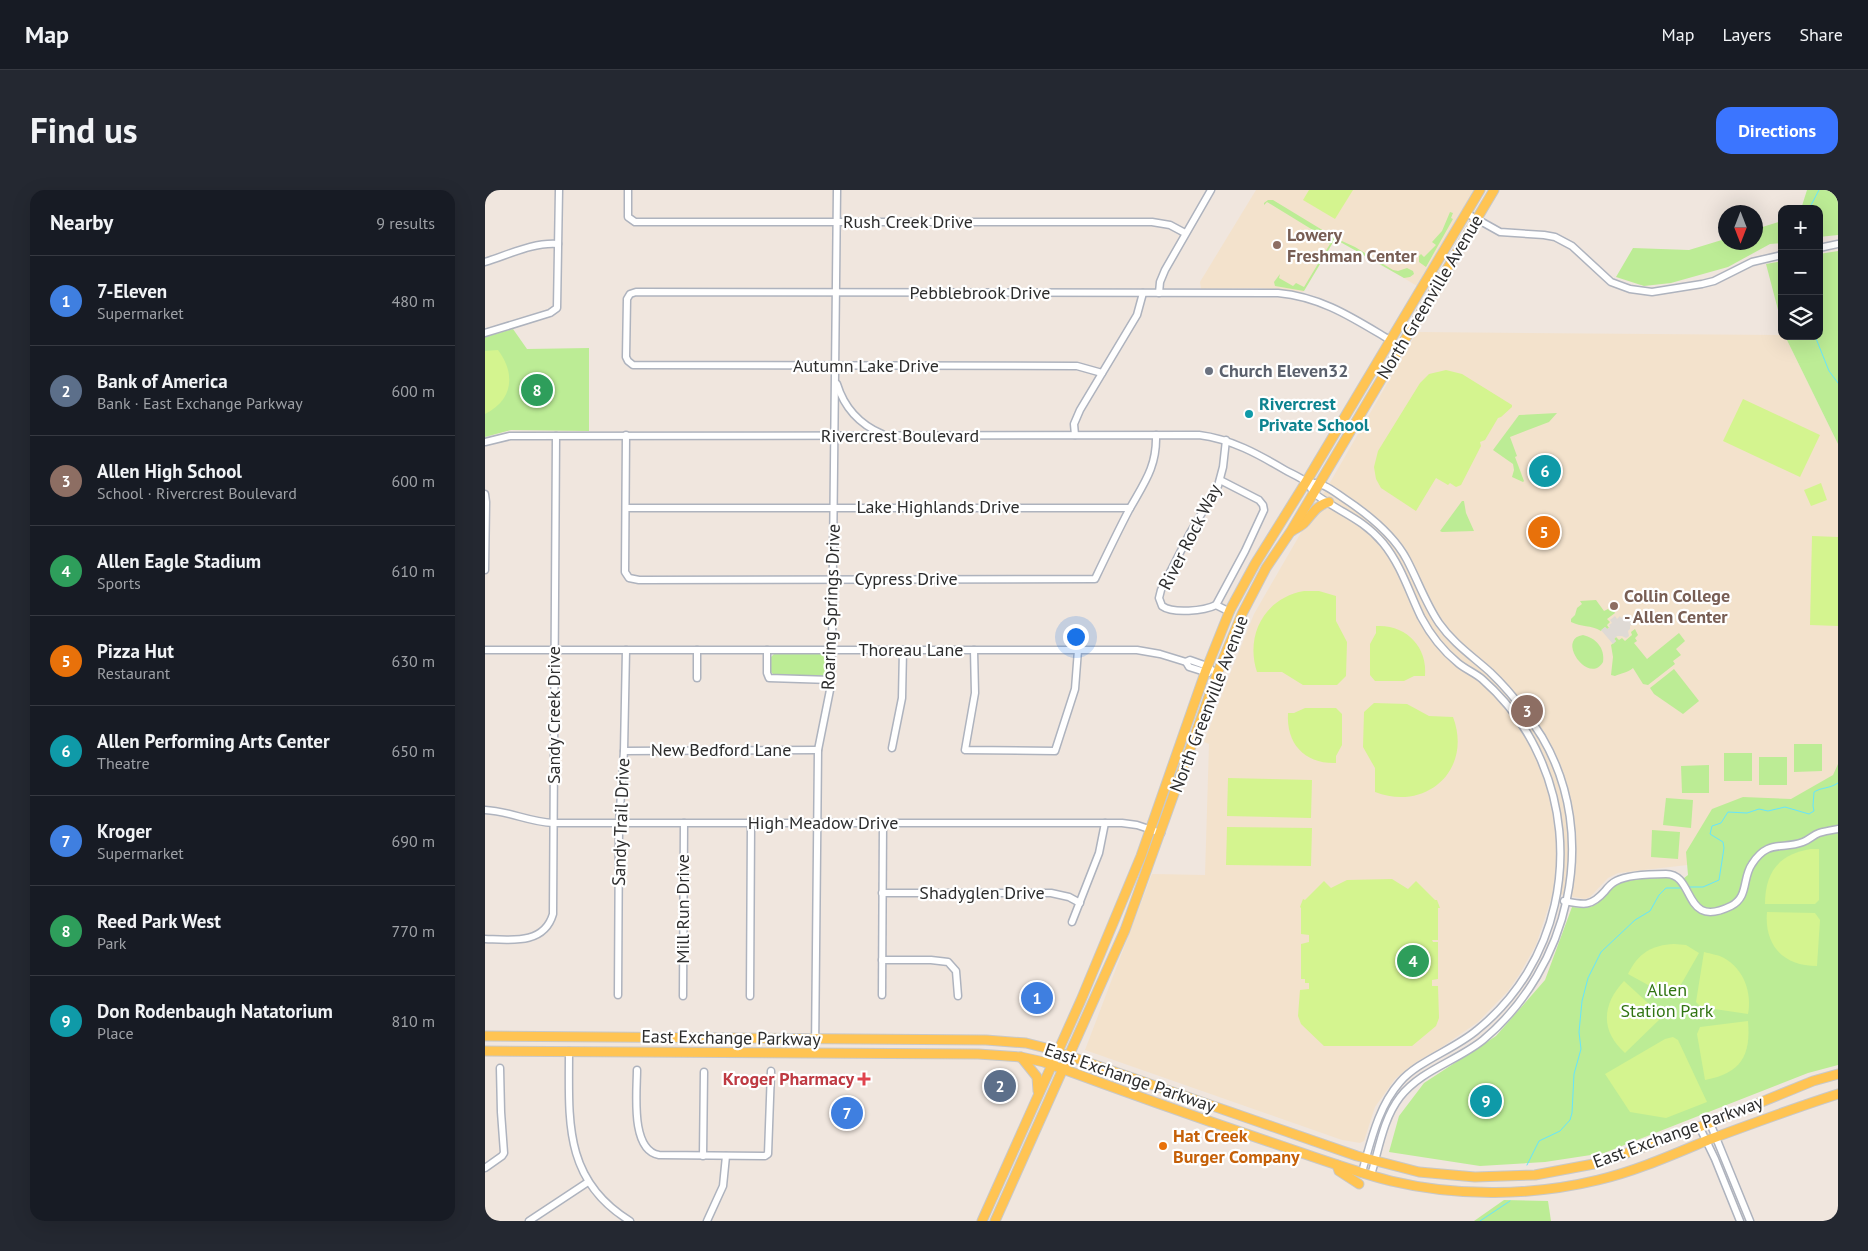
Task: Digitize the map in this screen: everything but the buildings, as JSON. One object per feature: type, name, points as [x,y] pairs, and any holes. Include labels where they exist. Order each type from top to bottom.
[{"type":"main road","name":"North Greenville Avenue","points":[[982,1221],[1098,960],[1151,829],[1206,670],[1230,612],[1255,564],[1480,190]]},
{"type":"main road","name":"North Greenville Avenue","points":[[995,1221],[1131,916],[1217,674],[1242,614],[1261,576],[1314,493],[1494,190]]},
{"type":"main road","points":[[1390,340],[1400,346]]},
{"type":"main road","points":[[1291,531],[1304,524],[1312,511],[1329,502]]},
{"type":"main road","points":[[1098,960],[1110,966]]},
{"type":"main road","name":"East Exchange Parkway","points":[[485,1036],[1013,1041],[1037,1045],[1371,1160],[1422,1172],[1463,1176],[1519,1176],[1563,1171],[1614,1158],[1710,1123],[1813,1081],[1838,1074]]},
{"type":"main road","points":[[569,1036],[569,1051]]},
{"type":"main road","points":[[942,1039],[943,1053]]},
{"type":"main road","name":"East Exchange Parkway","points":[[485,1051],[943,1053],[1021,1057],[1064,1069],[1211,1122],[1367,1174],[1421,1186],[1472,1192],[1565,1187],[1599,1180],[1653,1162],[1767,1117],[1838,1094]]},
{"type":"main road","points":[[1021,1057],[1037,1077],[1038,1094]]},
{"type":"main road","points":[[1211,1122],[1216,1108]]},
{"type":"main road","points":[[1337,1165],[1339,1171],[1359,1184]]},
{"type":"main road","points":[[1563,1171],[1565,1187]]},
{"type":"main road","points":[[999,1181],[1011,1186]]},
{"type":"street","points":[[485,333],[555,310],[558,305],[559,190]]},
{"type":"street","name":"Rush Creek Drive","points":[[628,190],[628,214],[630,220],[635,222],[1152,222],[1169,224],[1185,233]]},
{"type":"street","name":"Roaring Springs Drive","points":[[815,1052],[818,750],[831,680],[832,650],[837,190]]},
{"type":"street","points":[[1159,293],[1161,277],[1211,190]]},
{"type":"street","points":[[1466,213],[1500,232],[1555,237],[1572,246],[1611,282],[1630,289],[1652,292],[1702,284],[1714,281],[1752,262],[1778,256]]},
{"type":"street","points":[[485,262],[529,247],[558,244]]},
{"type":"street","points":[[1823,248],[1838,244]]},
{"type":"street","name":"Pebblebrook Drive","points":[[629,363],[626,357],[627,299],[633,293],[1269,293],[1296,295],[1340,310],[1390,340]]},
{"type":"street","points":[[1075,436],[1074,424],[1077,417],[1137,315],[1143,293]]},
{"type":"street","name":"Autumn Lake Drive","points":[[629,363],[635,365],[1077,366],[1102,373]]},
{"type":"street","points":[[835,378],[842,398],[853,414],[869,427],[888,436]]},
{"type":"street","points":[[1131,508],[1151,471],[1156,453],[1157,435]]},
{"type":"street","name":"Rivercrest Boulevard","points":[[485,442],[510,436],[1199,436],[1226,440],[1261,455],[1306,482],[1314,493],[1354,516],[1382,542],[1398,564],[1422,618],[1435,641],[1457,662],[1487,684],[1517,717],[1530,738],[1547,775],[1559,822],[1561,862],[1557,899],[1550,925],[1538,954],[1510,998],[1490,1019],[1472,1034],[1404,1077],[1386,1101],[1378,1118],[1367,1174]]},
{"type":"street","name":"Sandy Creek Drive","points":[[485,939],[515,940],[534,937],[543,932],[549,925],[553,914],[556,436]]},
{"type":"street","points":[[626,436],[626,508]]},
{"type":"street","name":"River Rock Way","points":[[1216,605],[1198,610],[1172,610],[1164,608],[1159,598],[1161,590],[1220,480],[1226,440]]},
{"type":"street","points":[[1220,480],[1259,500],[1264,510],[1245,551],[1216,605],[1230,612]]},
{"type":"street","name":"Rivercrest Boulevard","points":[[1306,482],[1320,483],[1372,518],[1391,538],[1407,559],[1433,614],[1448,636],[1508,690],[1543,738],[1561,780],[1569,820],[1572,861],[1567,902],[1551,951],[1536,979],[1522,1000],[1508,1016],[1482,1040],[1408,1088],[1394,1106],[1371,1160]]},
{"type":"street","points":[[485,494],[487,502],[485,570]]},
{"type":"street","name":"Lake Highlands Drive","points":[[626,508],[1131,508]]},
{"type":"street","name":"Cypress Drive","points":[[626,508],[626,577],[639,580],[1095,579],[1131,508]]},
{"type":"street","name":"Thoreau Lane","points":[[485,650],[1078,650],[1150,652],[1186,662],[1189,667],[1217,674]]},
{"type":"street","name":"Sandy Trail Drive","points":[[618,995],[619,823],[624,751],[626,650]]},
{"type":"street","points":[[697,650],[697,678]]},
{"type":"street","points":[[767,650],[767,676],[769,678],[831,680]]},
{"type":"street","points":[[892,748],[901,698],[903,650]]},
{"type":"street","points":[[974,650],[975,693],[965,750],[1055,752],[1075,689],[1078,650]]},
{"type":"street","name":"New Bedford Lane","points":[[624,751],[818,750]]},
{"type":"street","name":"High Meadow Drive","points":[[485,810],[500,810],[531,820],[553,823],[1105,823],[1130,824],[1161,833]]},
{"type":"street","name":"Mill Run Drive","points":[[683,996],[684,823]]},
{"type":"street","points":[[750,996],[751,823]]},
{"type":"street","points":[[882,995],[883,823]]},
{"type":"street","points":[[1073,922],[1099,853],[1105,823]]},
{"type":"street","points":[[1557,899],[1584,904],[1591,903],[1615,882],[1625,878],[1669,874],[1678,877],[1684,883],[1695,906],[1706,911],[1714,911],[1729,907],[1741,898],[1745,890],[1750,867],[1763,852],[1777,846],[1800,843],[1820,833],[1838,829]]},
{"type":"street","name":"Shadyglen Drive","points":[[882,893],[1051,893],[1069,897],[1080,903]]},
{"type":"street","points":[[882,960],[948,962],[956,971],[957,996]]},
{"type":"street","points":[[569,1051],[569,1111],[571,1137],[577,1161],[588,1182],[606,1204],[630,1221]]},
{"type":"street","points":[[1426,1063],[1431,1072]]},
{"type":"street","points":[[485,1168],[503,1156],[504,1153],[500,1068]]},
{"type":"street","points":[[637,1070],[636,1121],[645,1144],[655,1155],[703,1156],[765,1156],[770,1152],[771,1071]]},
{"type":"street","points":[[703,1156],[704,1072]]},
{"type":"street","points":[[1710,1123],[1750,1221]]},
{"type":"street","points":[[1699,1126],[1740,1221]]},
{"type":"street","points":[[707,1221],[724,1181],[726,1156]]},
{"type":"street","points":[[529,1221],[588,1182]]},
{"type":"shaded area","name":"Lowery Freshman Center","points":[[1256,190],[1474,190],[1417,286],[1359,251],[1335,239],[1303,292],[1259,288],[1201,289],[1200,282]]},
{"type":"shaded area","points":[[1417,332],[1778,335],[1778,340],[1787,340],[1838,444],[1838,779],[1696,864],[1618,873],[1608,878],[1590,897],[1585,899],[1553,893],[1536,945],[1508,991],[1478,1022],[1415,1063],[1395,1079],[1375,1107],[1364,1141],[1360,1143],[1342,1140],[1085,1050],[1152,874],[1205,875],[1209,744],[1204,742],[1254,614]]},
{"type":"shaded area","points":[[1627,614],[1634,623],[1628,631],[1629,636],[1626,638],[1617,636],[1613,644],[1601,630],[1605,627],[1607,629],[1610,627],[1609,625],[1612,623],[1610,620],[1615,616],[1617,619]]},
{"type":"green space","points":[[1309,190],[1353,190],[1335,219],[1303,200]]},
{"type":"green space","points":[[1807,190],[1838,190],[1838,235],[1823,237],[1823,205],[1802,205]]},
{"type":"green space","points":[[1268,200],[1273,200],[1324,231],[1321,235],[1267,202],[1264,205]]},
{"type":"green space","points":[[1450,212],[1453,213],[1451,218],[1453,219],[1426,267],[1419,262],[1419,256],[1421,254],[1424,257],[1436,245],[1432,242],[1442,231]]},
{"type":"green space","points":[[1778,222],[1778,243],[1770,244],[1763,248],[1763,227]]},
{"type":"green space","points":[[1331,236],[1355,247],[1393,270],[1398,271],[1407,268],[1413,271],[1414,274],[1404,278],[1335,239],[1304,291],[1275,286],[1274,282],[1280,274],[1279,278],[1293,286],[1296,283],[1304,287],[1330,244],[1327,243]]},
{"type":"green space","points":[[1718,241],[1718,250],[1759,250],[1728,267],[1671,283],[1644,286],[1616,277],[1633,248],[1689,250]]},
{"type":"green space","points":[[1838,251],[1838,444],[1787,340],[1823,340],[1823,253]]},
{"type":"green space","points":[[1778,262],[1778,310],[1766,264]]},
{"type":"green space","points":[[513,329],[527,349],[589,348],[589,431],[511,430],[485,437],[485,337]]},
{"type":"green space","points":[[498,350],[507,368],[509,386],[501,401],[485,414],[485,351]]},
{"type":"green space","points":[[1446,370],[1462,374],[1512,405],[1512,407],[1498,418],[1485,440],[1480,442],[1481,446],[1461,485],[1456,487],[1450,483],[1448,485],[1436,478],[1416,511],[1381,488],[1376,479],[1374,467],[1378,451],[1420,383],[1429,374]]},
{"type":"green space","points":[[1743,399],[1820,435],[1800,477],[1723,441]]},
{"type":"green space","points":[[1557,413],[1549,422],[1510,437],[1524,481],[1512,477],[1513,464],[1493,450],[1519,415]]},
{"type":"green space","points":[[1821,483],[1827,500],[1811,506],[1804,490]]},
{"type":"green space","points":[[1462,501],[1464,501],[1466,513],[1474,531],[1440,531]]},
{"type":"green space","points":[[1812,536],[1838,537],[1838,626],[1810,625]]},
{"type":"green space","points":[[1304,591],[1319,591],[1336,596],[1336,621],[1347,642],[1346,676],[1337,685],[1303,685],[1282,672],[1257,672],[1254,645],[1256,632],[1261,621],[1268,610],[1278,602],[1290,595]]},
{"type":"green space","points":[[1596,600],[1604,611],[1608,609],[1610,611],[1613,610],[1615,613],[1607,619],[1610,622],[1607,625],[1609,628],[1605,627],[1601,631],[1571,622],[1577,608],[1582,604],[1580,601]]},
{"type":"green space","points":[[1376,626],[1387,626],[1397,629],[1413,639],[1423,656],[1425,676],[1414,676],[1404,681],[1375,681],[1370,675],[1370,644],[1376,633]]},
{"type":"green space","points":[[1635,629],[1638,635],[1635,638],[1637,641],[1634,643],[1647,659],[1679,633],[1685,641],[1676,649],[1681,655],[1673,661],[1675,664],[1648,685],[1643,684],[1633,668],[1615,676],[1611,675],[1613,657],[1611,645],[1616,641],[1614,639],[1616,637],[1619,640],[1622,638],[1625,641],[1632,635],[1631,632]]},
{"type":"green space","points":[[1583,635],[1596,641],[1603,652],[1603,662],[1597,668],[1583,665],[1573,652],[1572,644],[1575,638]]},
{"type":"green space","points":[[775,653],[825,654],[829,657],[829,672],[824,676],[774,675],[771,672],[771,657]]},
{"type":"green space","points":[[1674,669],[1699,701],[1683,714],[1654,694],[1650,688]]},
{"type":"green space","points":[[1374,703],[1407,704],[1429,716],[1453,717],[1457,736],[1456,754],[1451,769],[1441,782],[1427,791],[1412,796],[1394,797],[1375,792],[1375,768],[1363,747],[1364,712]]},
{"type":"green space","points":[[1305,708],[1336,708],[1342,714],[1342,745],[1336,756],[1336,763],[1315,760],[1307,756],[1294,743],[1288,724],[1288,713],[1294,713]]},
{"type":"green space","points":[[1794,744],[1822,744],[1822,771],[1794,772]]},
{"type":"green space","points":[[1724,753],[1752,753],[1752,781],[1724,781]]},
{"type":"green space","points":[[1759,757],[1787,757],[1787,785],[1759,785]]},
{"type":"green space","name":"Allen Station Park","points":[[1838,764],[1838,1065],[1808,1073],[1604,1153],[1545,1162],[1480,1166],[1389,1152],[1399,1116],[1424,1083],[1496,1036],[1545,980],[1572,907],[1583,908],[1595,905],[1611,889],[1618,884],[1628,881],[1671,878],[1679,882],[1688,875],[1686,852],[1712,809],[1743,797],[1791,799],[1833,775]]},
{"type":"green space","points":[[1709,765],[1709,793],[1682,793],[1681,766]]},
{"type":"green space","points":[[1228,778],[1312,780],[1311,818],[1227,816]]},
{"type":"green space","points":[[1666,798],[1693,800],[1691,828],[1663,825]]},
{"type":"green space","points":[[1227,827],[1312,828],[1311,866],[1226,865]]},
{"type":"green space","points":[[1652,830],[1680,832],[1678,859],[1651,857]]},
{"type":"green space","points":[[1811,849],[1819,849],[1819,900],[1815,904],[1765,904],[1768,883],[1776,866],[1790,855]]},
{"type":"green space","points":[[1392,879],[1408,889],[1416,881],[1437,900],[1440,908],[1438,908],[1438,940],[1432,940],[1433,942],[1438,942],[1438,979],[1432,980],[1432,986],[1438,986],[1439,1018],[1436,1026],[1412,1046],[1324,1046],[1301,1024],[1298,1016],[1300,990],[1309,989],[1309,983],[1305,983],[1305,979],[1301,979],[1301,944],[1309,942],[1309,935],[1301,934],[1300,907],[1303,899],[1305,900],[1324,881],[1331,888],[1347,880]]},
{"type":"green space","points":[[1767,912],[1815,913],[1820,920],[1817,966],[1795,962],[1779,952],[1769,935]]},
{"type":"green space","points":[[1686,945],[1699,953],[1675,995],[1670,997],[1628,974],[1636,961],[1647,951],[1659,946]]},
{"type":"green space","points":[[1704,952],[1724,958],[1737,968],[1745,982],[1749,998],[1748,1014],[1701,1007],[1696,1002]]},
{"type":"green space","points":[[1624,981],[1660,1014],[1660,1019],[1625,1053],[1611,1036],[1607,1017],[1611,999]]},
{"type":"green space","points":[[1748,1021],[1748,1044],[1741,1061],[1727,1073],[1705,1080],[1697,1034],[1700,1027]]},
{"type":"green space","points":[[1673,1037],[1678,1040],[1707,1102],[1666,1118],[1630,1112],[1605,1074],[1665,1039]]},
{"type":"green space","points":[[1504,1200],[1548,1201],[1551,1221],[1474,1221]]},
{"type":"waterway","points":[[1811,205],[1819,190]]},
{"type":"waterway","points":[[1817,340],[1829,371],[1838,383]]},
{"type":"waterway","points":[[1689,887],[1703,887],[1719,880],[1724,848],[1723,842],[1710,834],[1712,826],[1721,823],[1728,812],[1747,813],[1759,809],[1768,811],[1785,807],[1809,814],[1814,811],[1814,792],[1838,783]]},
{"type":"waterway","points":[[1527,1165],[1539,1141],[1560,1131],[1570,1120],[1574,1074],[1581,1049],[1579,1032],[1582,1001],[1588,978],[1601,952],[1635,920],[1650,911],[1659,895],[1666,888],[1682,888]]},
{"type":"waterway","points":[[1480,1221],[1510,1201]]},
{"type":"place","name":"Lowery Freshman Center","points":[[1277,245]]},
{"type":"place","name":"Church Eleven32","points":[[1209,371]]},
{"type":"place","name":"Reed Park West","points":[[537,390]]},
{"type":"place","name":"Rivercrest Private School","points":[[1249,414]]},
{"type":"place","name":"Allen Performing Arts Center","points":[[1545,471]]},
{"type":"place","name":"Pizza Hut","points":[[1544,532]]},
{"type":"place","name":"Collin College - Allen Center","points":[[1614,606]]},
{"type":"place","name":"Allen High School","points":[[1527,711]]},
{"type":"place","name":"Allen Eagle Stadium","points":[[1413,961]]},
{"type":"place","name":"7-Eleven","points":[[1037,998]]},
{"type":"place","name":"Kroger Pharmacy","points":[[864,1079]]},
{"type":"place","name":"Bank of America","points":[[1000,1086]]},
{"type":"place","name":"Don Rodenbaugh Natatorium","points":[[1486,1101]]},
{"type":"place","name":"Kroger","points":[[847,1113]]},
{"type":"place","name":"Hat Creek Burger Company","points":[[1163,1146]]}]
